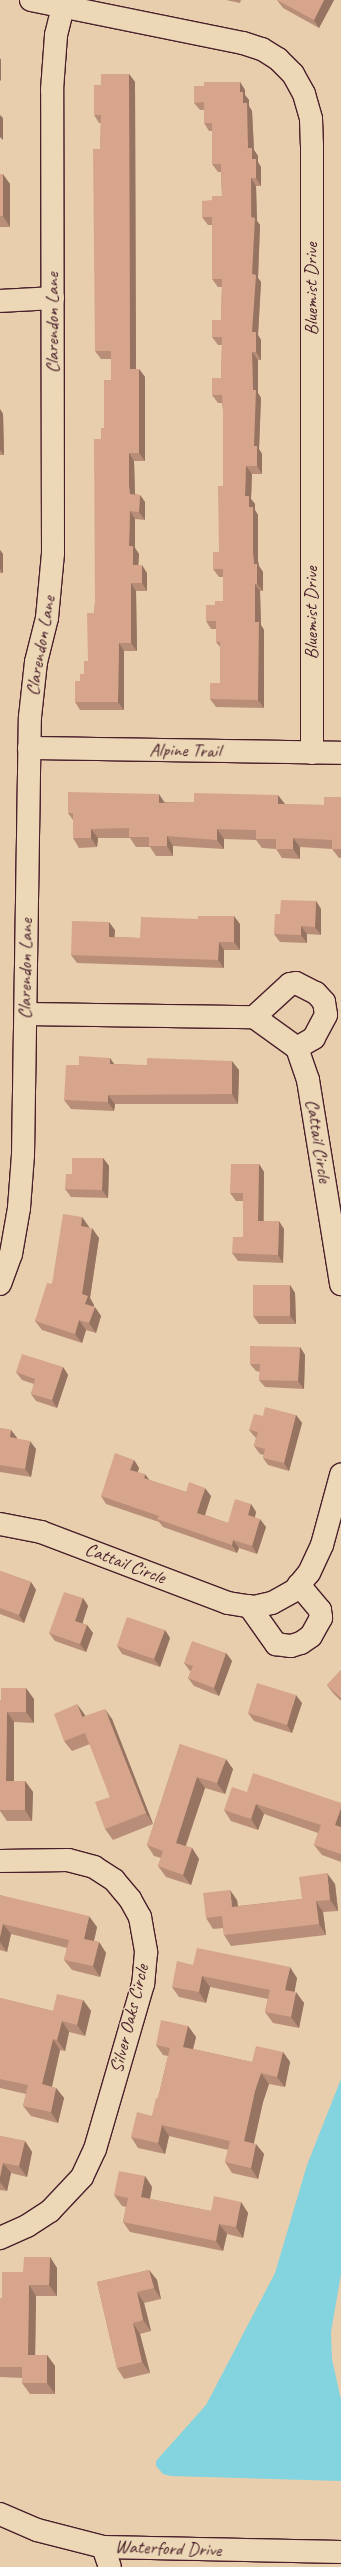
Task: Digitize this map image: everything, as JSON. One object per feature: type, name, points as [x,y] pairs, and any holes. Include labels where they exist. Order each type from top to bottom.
[{"type":"street","name":"Bluemist Drive","points":[[31,0],[243,43],[262,49],[293,74],[304,94],[311,120],[312,145],[312,752]]},
{"type":"street","name":"Clarendon Lane","points":[[0,1284],[11,1254],[19,1208],[26,1014],[29,748],[32,688],[47,618],[53,553],[53,75],[56,35],[63,6]]},
{"type":"street","points":[[0,301],[53,298]]},
{"type":"street","name":"Alpine Trail","points":[[29,748],[341,753]]},
{"type":"street","points":[[26,1014],[254,1017],[297,1048],[314,1038],[326,1015],[324,1002],[316,993],[296,983],[290,984],[254,1017]]},
{"type":"street","name":"Cattail Circle","points":[[297,1048],[308,1080],[341,1284]]},
{"type":"street","name":"Cattail Circle","points":[[0,1524],[41,1532],[228,1604],[249,1606],[272,1603],[295,1590],[309,1572],[322,1545],[341,1476]]},
{"type":"street","points":[[249,1606],[276,1644],[291,1646],[301,1644],[311,1636],[321,1618],[320,1610],[300,1585]]},
{"type":"street","name":"Silver Oaks Circle","points":[[0,1861],[68,1860],[94,1866],[114,1880],[130,1899],[140,1918],[146,1952],[143,1984],[95,2149],[82,2176],[45,2215],[0,2238]]},
{"type":"street","name":"Waterford Drive","points":[[0,2514],[37,2530],[103,2547],[278,2560],[341,2552]]},
{"type":"street","points":[[103,2547],[110,2567]]},
{"type":"water","points":[[341,2079],[341,2274],[331,2332],[332,2359],[341,2400],[341,2481],[171,2476],[163,2474],[156,2466],[156,2461],[206,2405],[275,2273],[307,2165]]},
{"type":"building","points":[[277,0],[324,0],[314,20]]},
{"type":"building","points":[[101,74],[129,74],[130,369],[139,369],[139,453],[129,453],[129,486],[130,494],[140,495],[139,512],[130,511],[129,546],[133,546],[133,565],[142,565],[142,583],[131,583],[131,643],[119,643],[118,702],[75,702],[75,681],[80,681],[80,674],[84,674],[84,661],[88,661],[87,613],[94,613],[95,602],[94,439],[101,439],[101,428],[104,428],[104,380],[111,380],[111,351],[95,351],[93,149],[100,149],[101,115],[94,115],[94,85],[101,85]]},
{"type":"building","points":[[204,82],[240,82],[240,92],[243,92],[243,103],[247,103],[248,148],[252,148],[252,159],[256,159],[256,178],[251,178],[251,217],[255,218],[252,274],[256,275],[252,332],[256,332],[256,352],[252,352],[253,390],[256,390],[254,446],[257,446],[257,466],[246,466],[245,496],[249,496],[249,507],[253,507],[253,553],[254,564],[257,564],[257,584],[255,584],[255,622],[259,622],[258,700],[210,699],[210,683],[220,683],[220,642],[216,642],[216,621],[206,621],[206,605],[215,605],[215,601],[223,601],[223,569],[213,569],[213,552],[219,552],[218,486],[223,486],[223,410],[222,395],[212,395],[212,378],[221,378],[222,337],[212,337],[212,320],[221,320],[222,279],[212,279],[212,217],[202,217],[202,201],[212,200],[212,196],[222,196],[221,164],[212,164],[212,123],[204,123],[204,102],[194,103],[194,86],[204,86]]},
{"type":"building","points":[[0,174],[3,174],[3,216],[0,216]]},
{"type":"building","points":[[68,792],[159,794],[159,803],[194,802],[194,793],[278,795],[278,804],[324,805],[324,797],[341,797],[341,849],[332,849],[332,840],[293,838],[293,849],[276,849],[276,839],[256,839],[256,830],[217,829],[217,840],[167,836],[167,846],[149,846],[149,837],[129,837],[129,828],[91,829],[91,838],[73,838],[73,813],[68,813]]},
{"type":"building","points":[[281,900],[316,901],[315,927],[301,926],[301,935],[274,934],[275,914],[280,914]]},
{"type":"building","points":[[198,916],[234,916],[234,942],[219,942],[218,960],[71,955],[72,921],[109,922],[109,937],[140,938],[141,917],[198,919]]},
{"type":"building","points":[[79,1056],[110,1058],[110,1064],[147,1065],[147,1058],[232,1061],[232,1094],[108,1095],[108,1102],[64,1100],[66,1065],[79,1065]]},
{"type":"building","points":[[72,1158],[103,1158],[102,1190],[65,1189],[66,1174],[72,1174]]},
{"type":"building","points":[[231,1164],[259,1164],[258,1221],[279,1221],[278,1255],[232,1253],[233,1237],[243,1237],[243,1193],[230,1193]]},
{"type":"building","points":[[63,1214],[82,1217],[81,1226],[92,1228],[82,1294],[88,1296],[85,1304],[95,1307],[89,1323],[79,1320],[75,1334],[35,1321],[47,1283],[52,1284]]},
{"type":"building","points":[[253,1285],[290,1285],[290,1316],[253,1316]]},
{"type":"building","points":[[250,1346],[300,1347],[298,1381],[259,1380],[260,1364],[250,1364]]},
{"type":"building","points":[[22,1354],[63,1367],[52,1400],[31,1394],[35,1379],[16,1372]]},
{"type":"building","points":[[265,1407],[296,1415],[284,1463],[263,1458],[265,1449],[254,1446],[258,1432],[249,1430],[254,1414],[263,1416]]},
{"type":"building","points":[[0,1428],[11,1430],[10,1437],[30,1441],[25,1469],[0,1465]]},
{"type":"building","points":[[115,1453],[134,1460],[130,1470],[145,1474],[144,1478],[186,1492],[189,1482],[205,1488],[197,1513],[228,1523],[235,1499],[251,1504],[248,1515],[260,1519],[252,1546],[233,1540],[232,1545],[157,1519],[159,1516],[101,1496]]},
{"type":"building","points":[[0,1571],[31,1582],[19,1615],[0,1608]]},
{"type":"building","points":[[64,1592],[83,1598],[75,1621],[87,1625],[80,1644],[49,1633]]},
{"type":"building","points":[[127,1617],[165,1630],[154,1659],[117,1646]]},
{"type":"building","points":[[192,1641],[226,1653],[214,1688],[188,1678],[193,1666],[184,1663]]},
{"type":"building","points":[[341,1670],[341,1698],[327,1685]]},
{"type":"building","points":[[257,1683],[296,1695],[287,1725],[248,1713]]},
{"type":"building","points":[[1,1688],[26,1688],[26,1712],[7,1712],[6,1781],[25,1781],[25,1810],[0,1810]]},
{"type":"building","points":[[77,1704],[82,1717],[105,1709],[146,1813],[105,1829],[95,1802],[110,1797],[85,1733],[64,1741],[54,1714]]},
{"type":"building","points":[[180,1744],[226,1759],[217,1783],[197,1777],[176,1843],[192,1848],[183,1875],[158,1866],[163,1851],[147,1845]]},
{"type":"building","points":[[253,1773],[341,1803],[341,1808],[335,1825],[341,1827],[341,1854],[314,1845],[321,1825],[256,1804],[251,1819],[224,1810],[232,1787],[247,1792]]},
{"type":"building","points":[[327,1873],[330,1900],[316,1901],[319,1924],[224,1935],[222,1916],[206,1918],[203,1893],[230,1890],[232,1907],[302,1899],[299,1877]]},
{"type":"building","points":[[0,1895],[89,1916],[84,1939],[99,1942],[93,1966],[64,1960],[69,1940],[3,1924],[0,1937]]},
{"type":"building","points":[[197,1948],[290,1967],[285,1990],[296,1992],[291,2017],[265,2012],[270,1990],[202,1976],[199,1992],[172,1987],[177,1961],[193,1965]]},
{"type":"building","points":[[57,1994],[83,2000],[77,2025],[62,2021],[57,2040],[53,2039],[42,2084],[56,2088],[51,2112],[23,2106],[28,2085],[0,2079],[0,1998],[53,2011]]},
{"type":"building","points":[[161,2020],[188,2026],[183,2047],[252,2062],[256,2046],[283,2052],[277,2077],[261,2073],[255,2091],[244,2141],[256,2144],[251,2168],[225,2162],[230,2141],[162,2125],[158,2143],[131,2137],[137,2112],[152,2116],[156,2098],[158,2098],[170,2048],[156,2045]]},
{"type":"building","points":[[0,2136],[25,2141],[19,2166],[3,2163],[0,2177]]},
{"type":"building","points":[[119,2171],[145,2176],[141,2197],[211,2211],[214,2196],[241,2202],[236,2227],[219,2224],[216,2241],[123,2222],[128,2198],[114,2195]]},
{"type":"building","points":[[24,2257],[50,2257],[49,2285],[29,2285],[28,2355],[47,2355],[47,2383],[22,2383],[22,2367],[0,2367],[0,2298],[2,2298],[2,2272],[23,2272]]},
{"type":"building","points":[[149,2270],[154,2288],[137,2292],[143,2320],[133,2323],[142,2362],[117,2368],[97,2282]]}]
